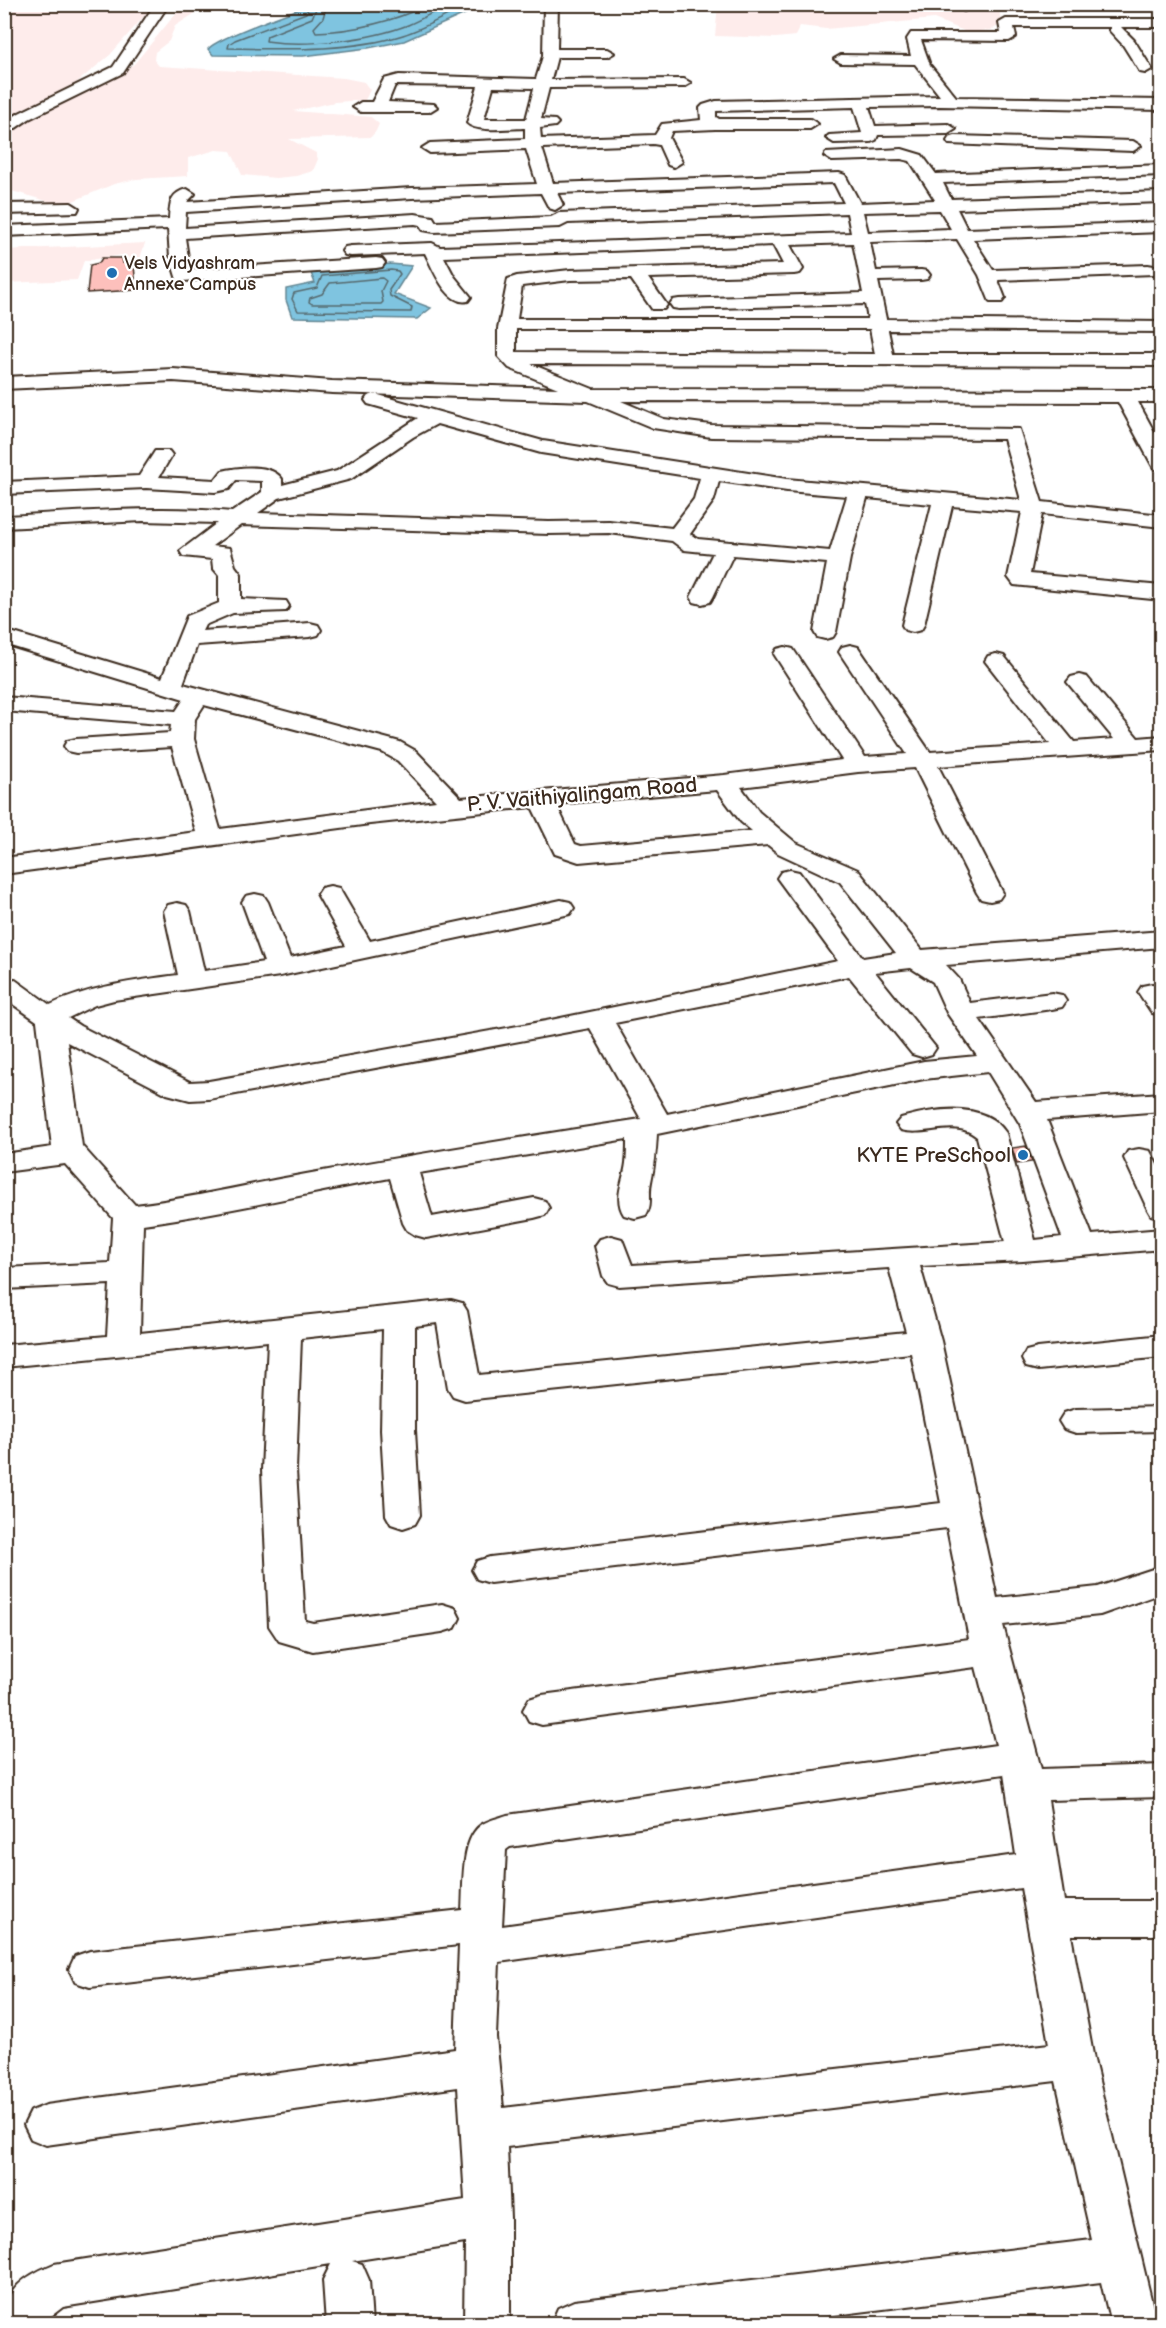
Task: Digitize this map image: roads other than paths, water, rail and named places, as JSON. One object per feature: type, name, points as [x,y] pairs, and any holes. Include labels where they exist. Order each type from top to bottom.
[{"type":"street","points":[[4,131],[24,116],[118,70],[162,4]]},
{"type":"street","points":[[551,4],[550,53],[555,72],[532,123],[533,144],[552,201],[560,248],[570,274]]},
{"type":"street","points":[[998,13],[1161,15]]},
{"type":"street","points":[[951,101],[920,60],[915,49],[914,39],[921,34],[1009,37],[1006,22],[1161,24]]},
{"type":"street","points":[[1063,23],[1071,38]]},
{"type":"street","points":[[1145,69],[1129,43],[1110,30],[1161,30]]},
{"type":"street","points":[[550,53],[607,53]]},
{"type":"street","points":[[841,59],[920,60]]},
{"type":"street","points":[[1125,69],[1161,69]]},
{"type":"street","points":[[378,107],[388,82],[399,80],[487,82],[555,72],[612,70]]},
{"type":"street","points":[[866,71],[932,77]]},
{"type":"street","points":[[555,72],[684,84]]},
{"type":"street","points":[[430,126],[428,115],[435,80]]},
{"type":"street","points":[[487,82],[475,123],[483,125],[563,122]]},
{"type":"street","points":[[745,90],[786,93],[794,96],[832,156],[839,178],[854,207],[858,237],[885,359]]},
{"type":"street","points":[[715,124],[708,119],[710,107],[951,101],[1161,105]]},
{"type":"street","points":[[819,138],[871,137],[860,103]]},
{"type":"street","points":[[1130,104],[1132,158],[1161,196]]},
{"type":"street","points":[[358,107],[429,107]]},
{"type":"street","points":[[660,140],[667,127],[715,124],[810,124]]},
{"type":"street","points":[[870,131],[952,135],[1132,138],[1152,150]]},
{"type":"street","points":[[430,148],[660,140],[665,142],[674,162]]},
{"type":"street","points":[[832,156],[911,155],[916,158],[932,178],[948,205],[962,234],[988,275],[996,298]]},
{"type":"street","points":[[932,178],[1161,170]]},
{"type":"street","points":[[519,172],[552,201]]},
{"type":"street","points":[[376,263],[183,276],[178,232],[180,196],[423,181],[426,175]]},
{"type":"street","points":[[178,232],[415,219],[427,221],[429,226],[434,227],[552,201],[839,178]]},
{"type":"street","points":[[178,232],[412,193],[552,201],[854,207],[1161,196]]},
{"type":"street","points":[[4,209],[71,208]]},
{"type":"street","points":[[178,232],[431,246],[560,248],[1161,227]]},
{"type":"street","points":[[4,231],[410,234]]},
{"type":"street","points":[[779,240],[794,269],[805,300]]},
{"type":"street","points":[[431,246],[446,278],[462,297]]},
{"type":"street","points":[[794,269],[570,274],[517,281],[514,283],[508,322],[506,353],[508,358],[516,364],[660,424],[711,431],[1012,433]]},
{"type":"street","points":[[988,275],[1051,280],[1102,272],[1148,270]]},
{"type":"street","points":[[1102,272],[1113,287]]},
{"type":"street","points":[[636,273],[658,305]]},
{"type":"street","points":[[867,276],[921,274]]},
{"type":"street","points":[[508,322],[658,305],[871,298]]},
{"type":"street","points":[[508,322],[1161,327]]},
{"type":"street","points":[[508,358],[1161,360]]},
{"type":"street","points":[[780,359],[784,432]]},
{"type":"street","points":[[4,383],[172,375],[332,387],[587,395],[1161,396]]},
{"type":"street","points":[[332,387],[541,447],[711,474],[858,493],[1034,507],[1161,521]]},
{"type":"street","points":[[920,396],[924,432]]},
{"type":"street","points":[[1001,396],[1034,507],[1019,577],[1022,580],[1161,594]]},
{"type":"street","points":[[1125,396],[1161,465]]},
{"type":"street","points":[[230,606],[230,574],[224,568],[222,553],[191,551],[272,494],[344,475],[406,433],[435,417]]},
{"type":"street","points":[[146,482],[162,455]]},
{"type":"street","points":[[4,488],[146,482],[222,485],[229,475],[239,473],[268,476],[272,479],[272,494]]},
{"type":"street","points":[[678,535],[704,500],[711,474]]},
{"type":"street","points":[[825,632],[839,558],[858,493]]},
{"type":"street","points":[[913,625],[943,500]]},
{"type":"street","points":[[5,516],[194,514],[238,519],[549,528],[609,527],[678,535],[692,545],[839,558]]},
{"type":"street","points":[[702,597],[726,548]]},
{"type":"street","points":[[170,687],[195,621],[213,611],[230,606],[278,606]]},
{"type":"street","points":[[188,639],[310,630]]},
{"type":"street","points":[[4,637],[198,696],[400,751],[455,806]]},
{"type":"street","points":[[850,652],[923,760],[990,893]]},
{"type":"street","points":[[785,654],[858,765]]},
{"type":"street","points":[[996,661],[1068,750]]},
{"type":"street","points":[[1079,682],[1131,745]]},
{"type":"street","points":[[198,696],[182,729],[210,838]]},
{"type":"street","points":[[4,704],[182,729]]},
{"type":"street","points":[[76,746],[182,729]]},
{"type":"street","name":"P. V. Vaithiyalingam Road","points":[[4,866],[455,806],[724,782],[858,765],[1161,743]]},
{"type":"street","points":[[724,782],[750,817],[787,848],[849,876],[915,959],[937,971],[945,979],[961,1013],[1028,1112],[1052,1164],[1081,1246]]},
{"type":"street","points":[[541,798],[564,849],[579,854],[774,837]]},
{"type":"street","points":[[789,878],[922,1048]]},
{"type":"street","points":[[330,894],[362,951]]},
{"type":"street","points":[[255,902],[280,968]]},
{"type":"street","points":[[50,1016],[85,999],[114,992],[280,968],[561,908]]},
{"type":"street","points":[[177,911],[194,981]]},
{"type":"street","points":[[4,985],[70,1032],[177,1088],[190,1091],[209,1090],[598,1018],[857,967],[915,959],[1161,939]]},
{"type":"street","points":[[961,1013],[1052,1001]]},
{"type":"street","points":[[50,1016],[67,1148],[128,1216],[123,1346]]},
{"type":"street","points":[[598,1018],[651,1127],[635,1184],[635,1208]]},
{"type":"street","points":[[128,1216],[196,1207],[277,1189],[402,1167],[651,1127],[924,1070],[996,1062]]},
{"type":"street","points":[[1028,1112],[1161,1102]]},
{"type":"street","points":[[911,1124],[966,1118],[984,1125],[991,1133],[1023,1251]]},
{"type":"street","points":[[4,1163],[72,1154]]},
{"type":"street","points":[[1139,1158],[1161,1208]]},
{"type":"street","points":[[402,1167],[418,1223],[426,1228],[534,1208]]},
{"type":"street","points":[[611,1246],[619,1276],[1023,1251],[1161,1239]]},
{"type":"street","points":[[902,1257],[925,1341],[981,1613],[1022,1771],[1073,2060],[1134,2324]]},
{"type":"street","points":[[4,1279],[126,1273]]},
{"type":"street","points":[[4,1356],[123,1346],[451,1311],[465,1388],[925,1341]]},
{"type":"street","points":[[399,1316],[398,1430],[403,1515]]},
{"type":"street","points":[[285,1329],[279,1470],[287,1626],[297,1634],[313,1637],[442,1618]]},
{"type":"street","points":[[1038,1359],[1161,1346]]},
{"type":"street","points":[[1076,1421],[1161,1419]]},
{"type":"street","points":[[490,1570],[961,1513]]},
{"type":"street","points":[[981,1613],[1101,1601],[1161,1579]]},
{"type":"street","points":[[542,1710],[990,1651]]},
{"type":"street","points":[[487,2324],[488,2218],[484,2130],[475,2037],[487,1844],[496,1835],[507,1831],[1022,1771],[1161,1781]]},
{"type":"street","points":[[90,1969],[480,1936],[1038,1869]]},
{"type":"street","points":[[1048,1918],[1161,1918]]},
{"type":"street","points":[[484,2130],[1073,2060]]},
{"type":"street","points":[[46,2125],[476,2065]]},
{"type":"street","points":[[24,2324],[24,2313],[34,2299],[54,2286],[488,2218]]},
{"type":"street","points":[[574,2324],[1119,2259]]},
{"type":"water","points":[[310,5],[485,5],[404,41],[368,48],[303,56],[213,55],[208,49],[225,38]]},
{"type":"water","points":[[390,264],[412,266],[394,294],[431,308],[417,319],[292,317],[286,300],[286,289],[315,283],[310,271]]},
{"type":"place","name":"Vels Vidyashram Annexe Campus","points":[[112,273]]},
{"type":"place","name":"KYTE PreSchool","points":[[1023,1155]]}]
